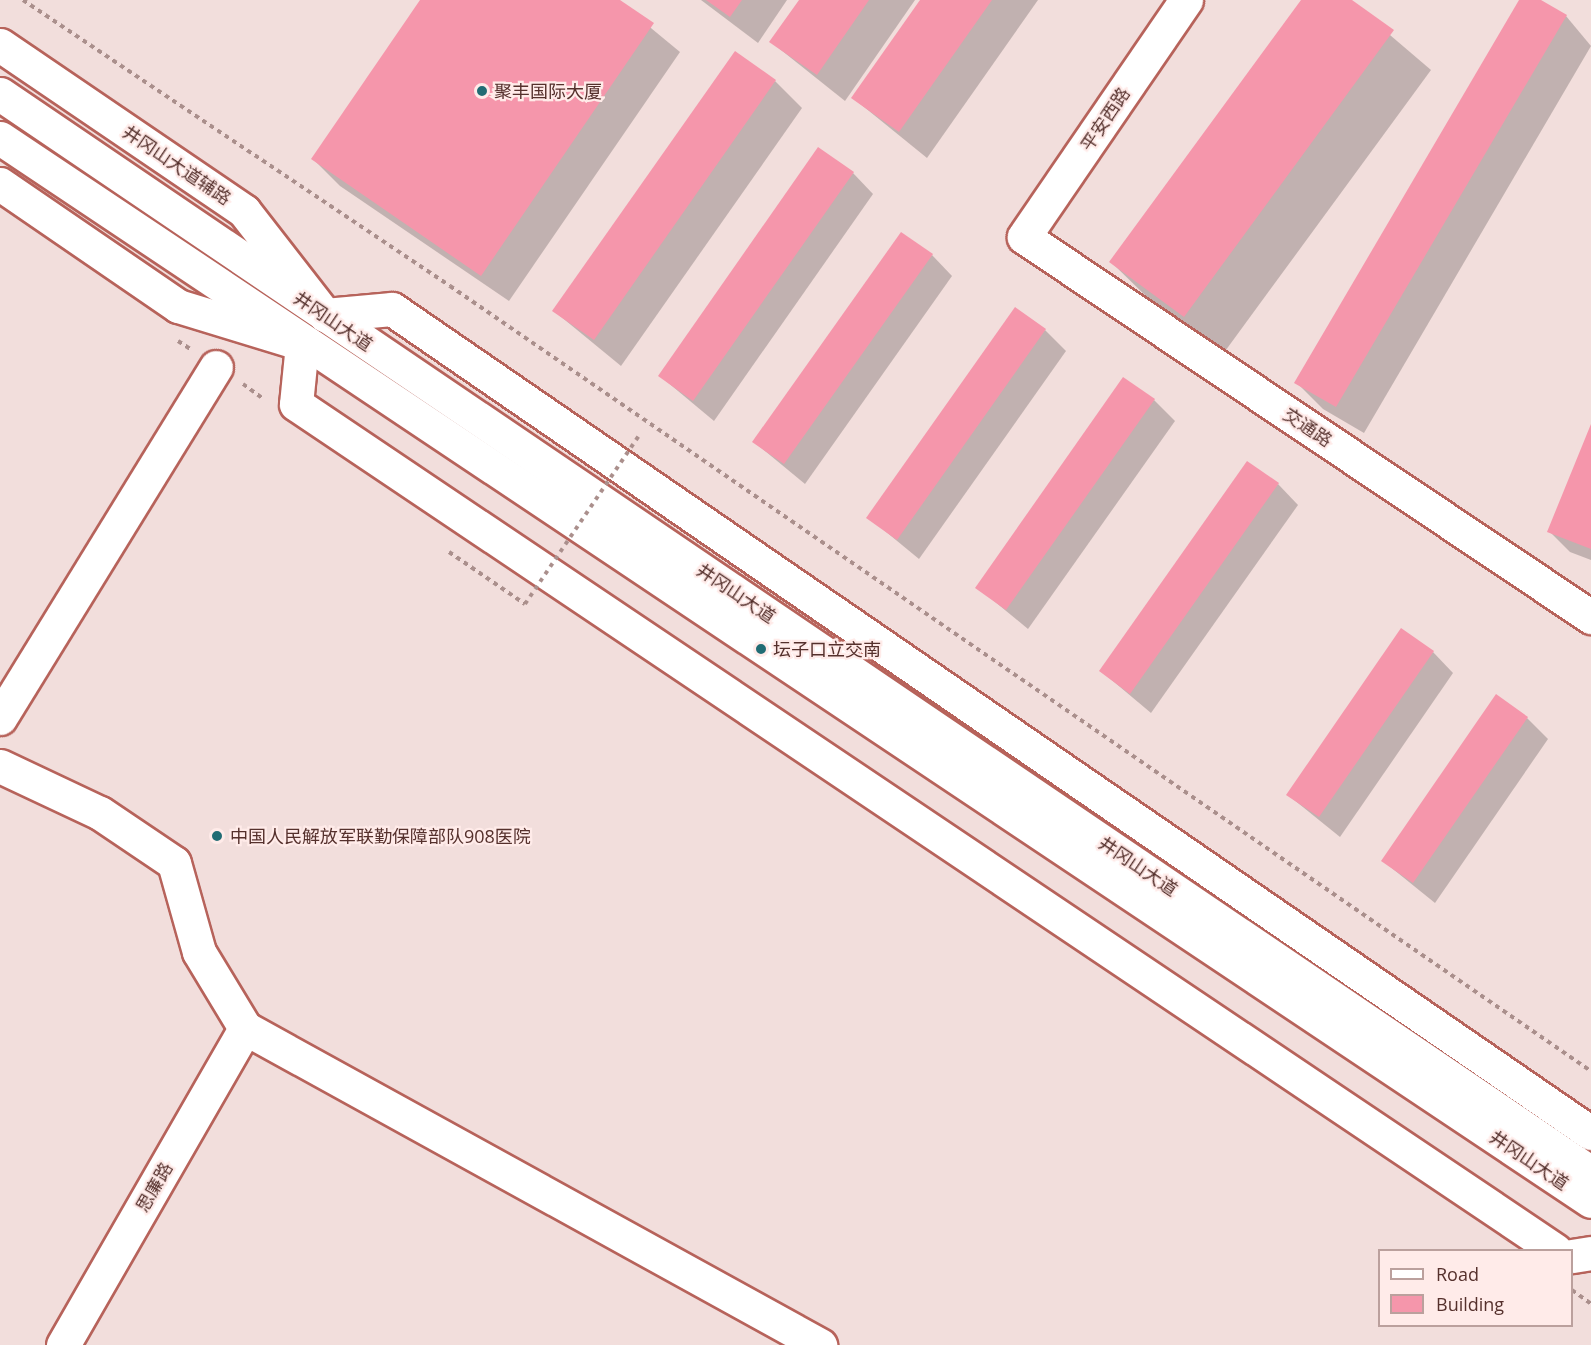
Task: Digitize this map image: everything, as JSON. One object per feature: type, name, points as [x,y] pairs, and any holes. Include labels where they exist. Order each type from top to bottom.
[{"type":"main road","name":"平安西路","points":[[1024,237],[1186,0]]},
{"type":"main road","name":"井冈山大道辅路","points":[[0,45],[244,211],[325,315]]},
{"type":"main road","name":"井冈山大道","points":[[0,94],[1591,1173]]},
{"type":"main road","name":"井冈山大道","points":[[0,138],[302,344],[1591,1201]]},
{"type":"main road","points":[[0,184],[178,306],[302,344],[296,404],[1552,1249]]},
{"type":"main road","name":"交通路","points":[[1024,237],[1591,617]]},
{"type":"main road","points":[[325,315],[392,309],[1591,1133]]},
{"type":"main road","points":[[0,718],[216,367]]},
{"type":"main road","points":[[0,766],[100,813],[174,863],[200,952],[245,1028],[820,1345]]},
{"type":"main road","name":"思廉路","points":[[63,1345],[245,1028]]},
{"type":"main road","points":[[1573,1256],[1591,1253]]},
{"type":"path","points":[[23,0],[450,286],[1591,1071]]},
{"type":"path","points":[[449,552],[525,604],[638,437]]},
{"type":"path","points":[[1573,1291],[1591,1304]]},
{"type":"building","name":"聚丰国际大厦","points":[[420,0],[620,0],[654,23],[481,276],[311,159]]},
{"type":"building","points":[[706,0],[742,0],[730,17]]},
{"type":"building","points":[[799,0],[869,0],[817,75],[769,42]]},
{"type":"building","points":[[920,0],[992,0],[899,132],[851,98]]},
{"type":"building","points":[[1301,0],[1352,0],[1394,30],[1184,317],[1109,262]]},
{"type":"building","points":[[1519,0],[1541,0],[1567,15],[1336,407],[1294,383]]},
{"type":"building","points":[[735,51],[776,80],[594,340],[552,311]]},
{"type":"building","points":[[818,147],[854,172],[693,401],[658,376]]},
{"type":"building","points":[[901,232],[933,254],[784,464],[752,442]]},
{"type":"building","points":[[1015,307],[1046,329],[897,540],[866,518]]},
{"type":"building","points":[[1123,377],[1155,399],[1006,610],[975,588]]},
{"type":"building","points":[[1591,424],[1591,549],[1547,532]]},
{"type":"building","points":[[1247,461],[1279,483],[1130,694],[1099,671]]},
{"type":"building","points":[[1401,628],[1434,651],[1319,817],[1286,795]]},
{"type":"building","points":[[1496,694],[1528,717],[1413,883],[1381,861]]},
{"type":"place","name":"聚丰国际大厦","points":[[482,91]]},
{"type":"place","name":"坛子口立交南","points":[[761,649]]},
{"type":"place","name":"中国人民解放军联勤保障部队908医院","points":[[217,836]]}]
